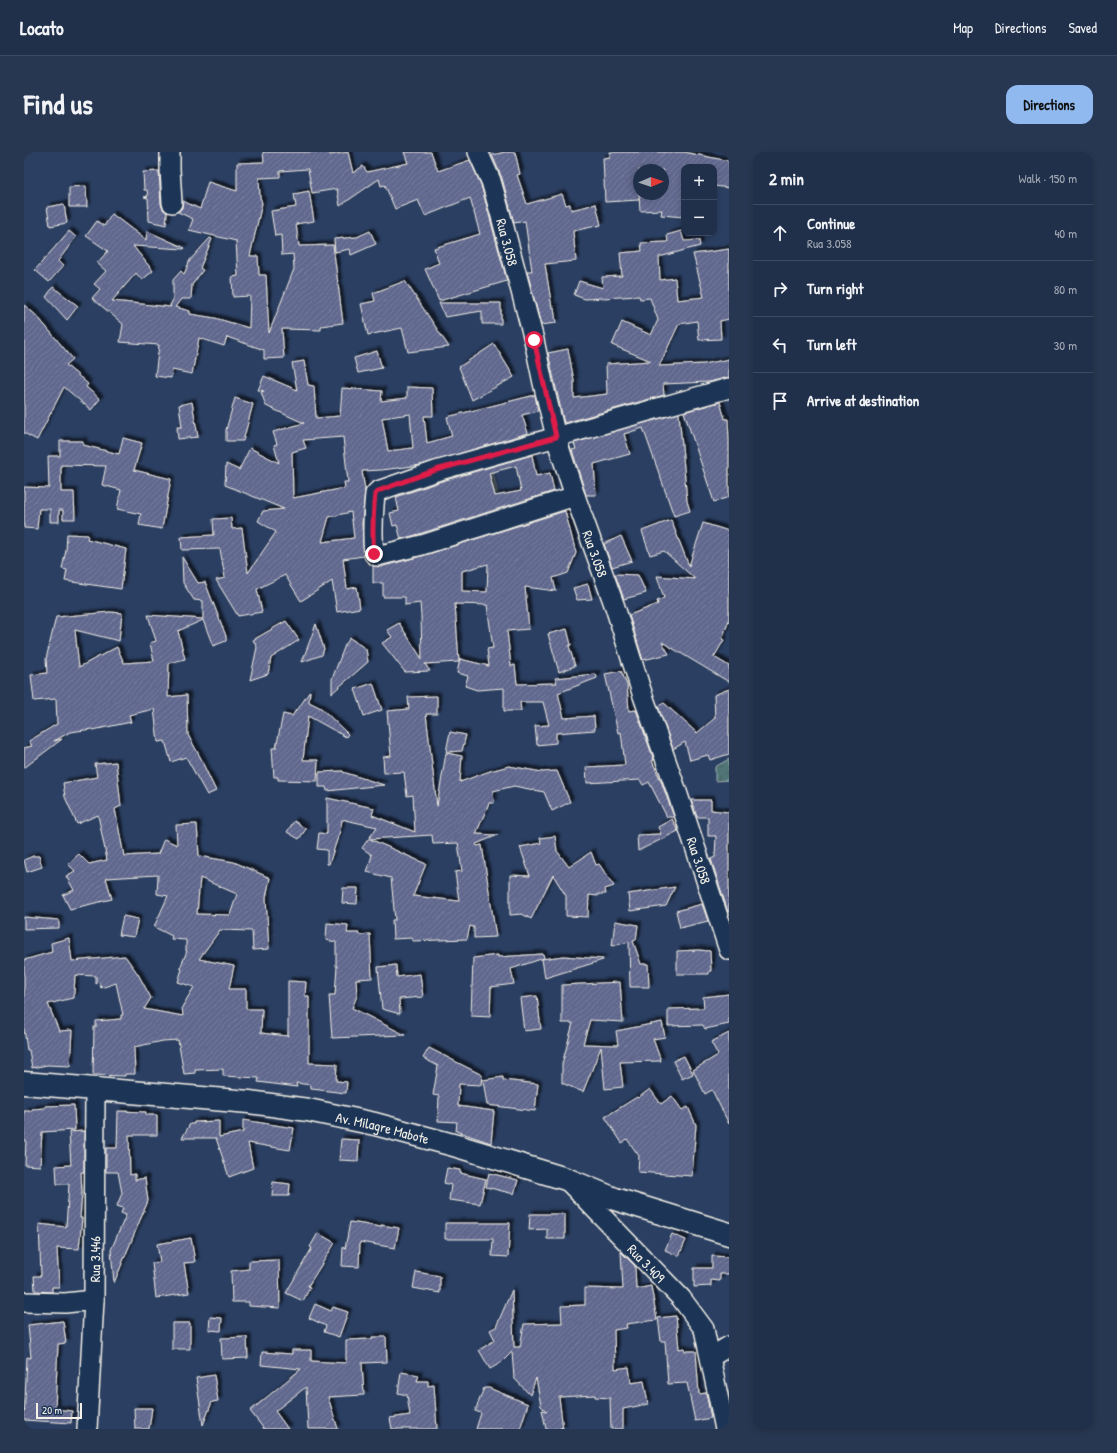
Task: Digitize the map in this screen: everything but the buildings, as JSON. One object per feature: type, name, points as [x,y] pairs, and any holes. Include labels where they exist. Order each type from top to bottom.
[{"type":"street","points":[[170,152],[172,203]]},
{"type":"street","name":"Rua 3.058","points":[[478,152],[491,181],[501,216],[534,340],[556,437],[575,496],[615,607],[641,690],[677,792],[729,950]]},
{"type":"street","points":[[575,496],[422,545],[377,556],[374,554],[374,506],[375,494],[378,491],[436,470],[729,388]]},
{"type":"street","name":"Av. Milagre Mabote","points":[[24,1083],[249,1102],[308,1110],[375,1124],[566,1179],[615,1199],[729,1234]]},
{"type":"street","name":"Rua 3.446","points":[[87,1429],[94,1300],[95,1089]]},
{"type":"street","name":"Rua 3.409","points":[[566,1179],[681,1298],[704,1329],[725,1429]]},
{"type":"street","points":[[24,1302],[65,1303],[94,1300]]},
{"type":"street","points":[[710,1358],[729,1346]]},
{"type":"green space","points":[[729,759],[729,780],[715,781],[715,767]]},
{"type":"waterway","points":[[490,467],[496,492],[490,494]]},
{"type":"route","points":[[374,554],[374,506],[375,494],[378,491],[436,470],[556,437],[534,340]]}]
